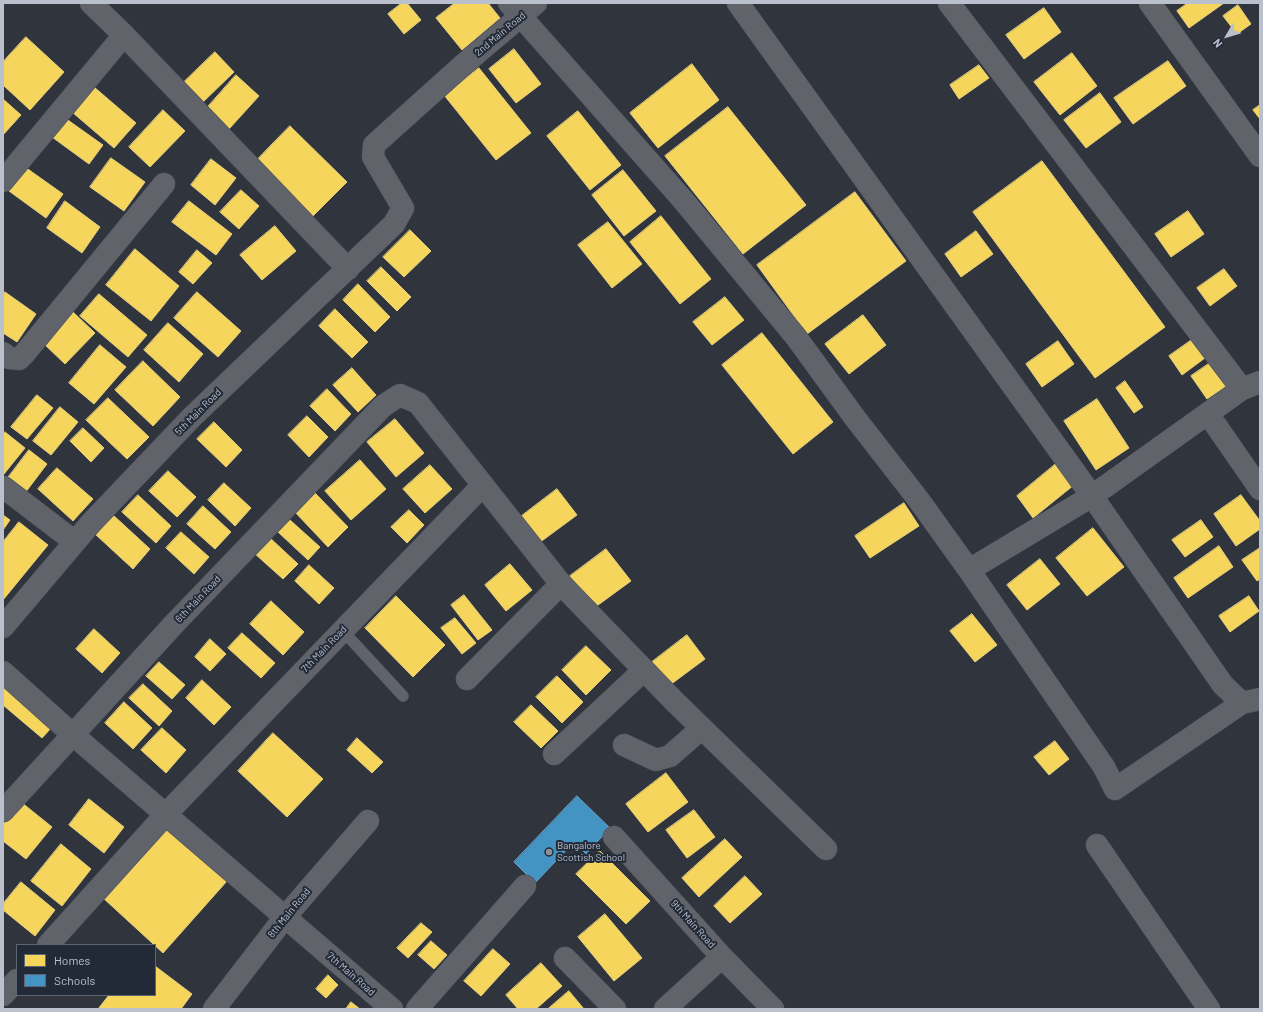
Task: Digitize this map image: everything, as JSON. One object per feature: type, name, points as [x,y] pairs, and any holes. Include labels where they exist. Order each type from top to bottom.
[{"type":"street","points":[[91,3],[124,35],[348,269]]},
{"type":"street","points":[[522,8],[796,337],[855,418],[918,499],[969,570],[1104,767],[1114,789],[1251,701],[1223,685],[1092,496],[738,3]]},
{"type":"street","points":[[949,3],[1251,386],[1208,414],[1092,496],[969,570]]},
{"type":"street","points":[[1150,3],[1260,156]]},
{"type":"street","name":"2nd Main Road","points":[[403,208],[373,157],[374,145],[463,65],[522,8]]},
{"type":"street","points":[[3,181],[124,35]]},
{"type":"street","points":[[3,353],[9,358],[19,359],[25,353],[164,184]]},
{"type":"street","name":"5th Main Road","points":[[3,627],[91,522],[192,417],[394,224],[403,208]]},
{"type":"street","name":"6th Main Road","points":[[3,811],[175,623],[383,406],[400,395],[418,403],[483,485]]},
{"type":"street","points":[[1208,414],[1260,490]]},
{"type":"street","points":[[483,485],[561,584],[644,670],[826,849]]},
{"type":"street","name":"7th Main Road","points":[[49,944],[166,814],[483,485]]},
{"type":"street","points":[[3,487],[75,542]]},
{"type":"street","points":[[467,679],[561,584]]},
{"type":"street","points":[[554,754],[644,670]]},
{"type":"street","name":"7th Main Road","points":[[3,672],[72,734],[392,1009]]},
{"type":"street","points":[[624,745],[656,760],[670,756],[702,728]]},
{"type":"street","name":"8th Main Road","points":[[214,1009],[285,917],[368,821]]},
{"type":"street","name":"9th Main Road","points":[[614,837],[722,957],[773,1009]]},
{"type":"street","points":[[1097,845],[1209,1009]]},
{"type":"street","points":[[417,1009],[525,886]]},
{"type":"street","points":[[664,1009],[722,957]]},
{"type":"street","points":[[565,958],[615,1009]]},
{"type":"lane","points":[[343,631],[404,696]]},
{"type":"building: Homes","points":[[402,3],[407,3],[421,20],[404,34],[388,14]]},
{"type":"building: Homes","points":[[455,3],[488,3],[500,18],[462,50],[436,18]]},
{"type":"building: Homes","points":[[1188,3],[1224,3],[1189,28],[1177,11]]},
{"type":"building: Homes","points":[[1238,5],[1251,24],[1237,34],[1223,16]]},
{"type":"building: Homes","points":[[1044,8],[1061,32],[1024,59],[1006,35]]},
{"type":"building: Homes","points":[[26,37],[64,72],[30,110],[3,85],[3,62]]},
{"type":"building: Homes","points":[[514,49],[541,84],[516,103],[489,69]]},
{"type":"building: Homes","points":[[215,52],[234,72],[201,104],[182,84]]},
{"type":"building: Homes","points":[[1072,53],[1097,86],[1060,115],[1034,82]]},
{"type":"building: Homes","points":[[1168,61],[1186,86],[1133,124],[1114,98]]},
{"type":"building: Homes","points":[[692,64],[719,100],[658,148],[630,113]]},
{"type":"building: Homes","points":[[979,65],[989,78],[959,99],[950,85]]},
{"type":"building: Homes","points":[[479,68],[531,133],[496,160],[444,95]]},
{"type":"building: Homes","points":[[236,75],[259,96],[229,129],[206,109]]},
{"type":"building: Homes","points":[[94,87],[136,123],[114,148],[72,112]]},
{"type":"building: Homes","points":[[1100,93],[1121,122],[1086,148],[1064,120]]},
{"type":"building: Homes","points":[[3,99],[21,115],[3,135]]},
{"type":"building: Homes","points":[[1260,105],[1260,119],[1253,110]]},
{"type":"building: Homes","points":[[728,107],[806,205],[743,254],[665,156]]},
{"type":"building: Homes","points":[[163,110],[185,131],[150,167],[129,147]]},
{"type":"building: Homes","points":[[578,111],[621,165],[590,190],[547,136]]},
{"type":"building: Homes","points":[[65,118],[103,145],[89,164],[52,137]]},
{"type":"building: Homes","points":[[290,126],[347,182],[313,216],[257,160]]},
{"type":"building: Homes","points":[[111,158],[145,182],[124,211],[90,187]]},
{"type":"building: Homes","points":[[211,159],[236,178],[215,205],[191,185]]},
{"type":"building: Homes","points":[[1042,161],[1165,327],[1095,378],[973,212]]},
{"type":"building: Homes","points":[[25,167],[63,194],[46,218],[9,191]]},
{"type":"building: Homes","points":[[623,170],[656,211],[624,236],[592,195]]},
{"type":"building: Homes","points":[[241,190],[259,206],[239,229],[220,212]]},
{"type":"building: Homes","points":[[855,192],[906,261],[807,334],[757,265]]},
{"type":"building: Homes","points":[[65,201],[100,227],[82,253],[47,228]]},
{"type":"building: Homes","points":[[189,201],[232,234],[216,255],[172,222]]},
{"type":"building: Homes","points":[[1188,211],[1204,234],[1171,257],[1155,234]]},
{"type":"building: Homes","points":[[661,216],[711,279],[680,304],[630,242]]},
{"type":"building: Homes","points":[[608,222],[642,264],[612,288],[578,245]]},
{"type":"building: Homes","points":[[275,226],[296,251],[262,280],[240,255]]},
{"type":"building: Homes","points":[[410,230],[431,251],[404,277],[383,257]]},
{"type":"building: Homes","points":[[976,231],[993,254],[961,277],[945,254]]},
{"type":"building: Homes","points":[[135,249],[179,286],[151,321],[106,285]]},
{"type":"building: Homes","points":[[197,250],[212,263],[193,284],[179,272]]},
{"type":"building: Homes","points":[[381,267],[411,297],[397,311],[367,281]]},
{"type":"building: Homes","points":[[1224,269],[1237,286],[1210,306],[1197,288]]},
{"type":"building: Homes","points":[[358,284],[390,317],[375,332],[343,300]]},
{"type":"building: Homes","points":[[5,292],[36,314],[17,342],[3,333],[3,295]]},
{"type":"building: Homes","points":[[197,292],[241,331],[218,357],[174,318]]},
{"type":"building: Homes","points":[[99,294],[147,335],[128,357],[80,316]]},
{"type":"building: Homes","points":[[725,297],[744,320],[712,345],[693,322]]},
{"type":"building: Homes","points":[[335,309],[368,342],[352,358],[319,326]]},
{"type":"building: Homes","points":[[73,312],[95,333],[65,364],[43,343]]},
{"type":"building: Homes","points":[[863,315],[886,345],[849,374],[825,344]]},
{"type":"building: Homes","points":[[168,323],[203,354],[179,382],[144,350]]},
{"type":"building: Homes","points":[[762,333],[833,422],[793,454],[722,365]]},
{"type":"building: Homes","points":[[1196,337],[1209,355],[1182,375],[1169,356]]},
{"type":"building: Homes","points":[[1058,341],[1074,364],[1042,387],[1026,364]]},
{"type":"building: Homes","points":[[100,345],[126,367],[94,404],[69,383]]},
{"type":"building: Homes","points":[[143,361],[180,397],[153,426],[115,390]]},
{"type":"building: Homes","points":[[1210,363],[1226,386],[1207,399],[1191,376]]},
{"type":"building: Homes","points":[[352,368],[376,395],[358,412],[333,385]]},
{"type":"building: Homes","points":[[1125,381],[1143,407],[1134,413],[1116,388]]},
{"type":"building: Homes","points":[[327,389],[351,414],[335,431],[310,406]]},
{"type":"building: Homes","points":[[37,395],[53,408],[27,439],[11,427]]},
{"type":"building: Homes","points":[[108,398],[149,437],[127,459],[86,420]]},
{"type":"building: Homes","points":[[1097,399],[1129,448],[1096,470],[1064,421]]},
{"type":"building: Homes","points":[[60,407],[78,422],[51,455],[33,441]]},
{"type":"building: Homes","points":[[307,416],[328,437],[309,457],[288,435]]},
{"type":"building: Homes","points":[[395,419],[424,453],[396,477],[367,442]]},
{"type":"building: Homes","points":[[214,422],[242,450],[226,467],[197,439]]},
{"type":"building: Homes","points":[[83,428],[104,448],[91,462],[70,441]]},
{"type":"building: Homes","points":[[5,432],[25,448],[4,474],[3,434]]},
{"type":"building: Homes","points":[[29,450],[47,464],[25,493],[7,479]]},
{"type":"building: Homes","points":[[360,460],[386,489],[351,520],[325,491]]},
{"type":"building: Homes","points":[[1057,463],[1074,485],[1033,518],[1017,496]]},
{"type":"building: Homes","points":[[430,465],[452,489],[425,513],[403,489]]},
{"type":"building: Homes","points":[[57,468],[93,499],[73,521],[38,489]]},
{"type":"building: Homes","points":[[168,471],[196,497],[177,517],[149,491]]},
{"type":"building: Homes","points":[[224,483],[251,508],[235,526],[208,500]]},
{"type":"building: Homes","points":[[557,489],[577,515],[539,543],[519,518]]},
{"type":"building: Homes","points":[[314,492],[348,527],[328,547],[294,511]]},
{"type":"building: Homes","points":[[138,495],[171,526],[156,543],[122,512]]},
{"type":"building: Homes","points":[[1241,495],[1260,521],[1260,529],[1236,546],[1214,514]]},
{"type":"building: Homes","points":[[904,503],[919,526],[870,558],[855,536]]},
{"type":"building: Homes","points":[[203,506],[231,532],[215,549],[187,524]]},
{"type":"building: Homes","points":[[409,510],[424,525],[407,543],[391,527]]},
{"type":"building: Homes","points":[[3,515],[10,520],[3,530]]},
{"type":"building: Homes","points":[[113,515],[150,549],[133,569],[95,534]]},
{"type":"building: Homes","points":[[290,520],[320,547],[308,560],[278,532]]},
{"type":"building: Homes","points":[[1201,520],[1213,537],[1185,557],[1172,540]]},
{"type":"building: Homes","points":[[19,522],[48,545],[3,600],[3,542]]},
{"type":"building: Homes","points":[[1093,528],[1124,567],[1087,596],[1056,558]]},
{"type":"building: Homes","points":[[181,532],[209,557],[194,574],[166,548]]},
{"type":"building: Homes","points":[[269,537],[298,564],[283,579],[254,553]]},
{"type":"building: Homes","points":[[1219,546],[1233,567],[1188,598],[1174,578]]},
{"type":"building: Homes","points":[[1260,548],[1260,579],[1257,581],[1242,560]]},
{"type":"building: Homes","points":[[606,549],[631,581],[594,608],[570,576]]},
{"type":"building: Homes","points":[[1040,559],[1060,584],[1027,610],[1007,585]]},
{"type":"building: Homes","points":[[510,564],[532,590],[506,611],[485,585]]},
{"type":"building: Homes","points":[[309,565],[334,588],[319,604],[295,581]]},
{"type":"building: Homes","points":[[464,595],[492,630],[478,640],[451,605]]},
{"type":"building: Homes","points":[[396,596],[445,645],[413,677],[365,628]]},
{"type":"building: Homes","points":[[1249,596],[1259,611],[1230,632],[1219,616]]},
{"type":"building: Homes","points":[[271,601],[304,632],[283,655],[250,624]]},
{"type":"building: Homes","points":[[972,614],[997,645],[975,662],[950,631]]},
{"type":"building: Homes","points":[[455,618],[476,643],[462,654],[441,628]]},
{"type":"building: Homes","points":[[94,629],[120,653],[102,673],[76,649]]},
{"type":"building: Homes","points":[[242,633],[275,663],[261,678],[228,648]]},
{"type":"building: Homes","points":[[687,635],[705,659],[670,685],[652,662]]},
{"type":"building: Homes","points":[[210,639],[226,654],[210,671],[195,657]]},
{"type":"building: Homes","points":[[586,646],[611,670],[586,695],[562,670]]},
{"type":"building: Homes","points":[[159,662],[185,685],[172,699],[146,676]]},
{"type":"building: Homes","points":[[557,676],[583,702],[562,723],[536,697]]},
{"type":"building: Homes","points":[[202,680],[231,707],[214,725],[186,698]]},
{"type":"building: Homes","points":[[143,684],[172,711],[159,726],[129,698]]},
{"type":"building: Homes","points":[[3,685],[52,727],[42,738],[3,705]]},
{"type":"building: Homes","points":[[124,702],[152,728],[133,749],[105,723]]},
{"type":"building: Homes","points":[[531,705],[558,731],[541,748],[514,722]]},
{"type":"building: Homes","points":[[162,728],[186,750],[166,773],[141,750]]},
{"type":"building: Homes","points":[[273,733],[323,779],[287,817],[238,771]]},
{"type":"building: Homes","points":[[357,738],[383,762],[372,773],[347,750]]},
{"type":"building: Homes","points":[[1055,741],[1069,759],[1049,775],[1034,757]]},
{"type":"building: Homes","points":[[666,773],[688,802],[648,832],[626,804]]},
{"type":"building: Homes","points":[[89,799],[124,827],[104,853],[69,825]]},
{"type":"building: Homes","points":[[21,802],[52,827],[26,859],[3,841],[3,824]]},
{"type":"building: Homes","points":[[694,810],[715,837],[687,858],[666,830]]},
{"type":"building: Homes","points":[[165,826],[227,881],[163,953],[156,947],[156,944],[153,944],[102,897]]},
{"type":"building: Homes","points":[[725,839],[742,857],[699,897],[682,878]]},
{"type":"building: Homes","points":[[61,844],[91,869],[62,906],[31,881]]},
{"type":"building: Homes","points":[[600,851],[650,901],[626,924],[576,874]]},
{"type":"building: Homes","points":[[745,876],[762,894],[730,923],[714,906]]},
{"type":"building: Homes","points":[[21,882],[55,910],[35,936],[3,910],[3,904]]},
{"type":"building: Homes","points":[[605,914],[642,958],[614,981],[578,937]]},
{"type":"building: Homes","points":[[421,923],[432,932],[408,958],[397,948]]},
{"type":"building: Homes","points":[[431,941],[447,955],[434,969],[418,955]]},
{"type":"building: Homes","points":[[493,949],[510,964],[481,996],[464,981]]},
{"type":"building: Homes","points":[[541,963],[562,986],[536,1009],[518,1009],[506,995]]},
{"type":"building: Homes","points":[[156,967],[192,994],[181,1009],[98,1009],[108,996],[156,996]]},
{"type":"building: Homes","points":[[328,975],[338,985],[326,998],[316,989]]},
{"type":"building: Homes","points":[[569,991],[584,1009],[548,1009]]},
{"type":"building: Homes","points":[[351,1002],[360,1009],[346,1009]]},
{"type":"building: Schools","points":[[577,796],[610,828],[586,854],[574,842],[535,883],[514,862]]},
{"type":"place","name":"Bangalore Scottish School","points":[[549,852]]}]
